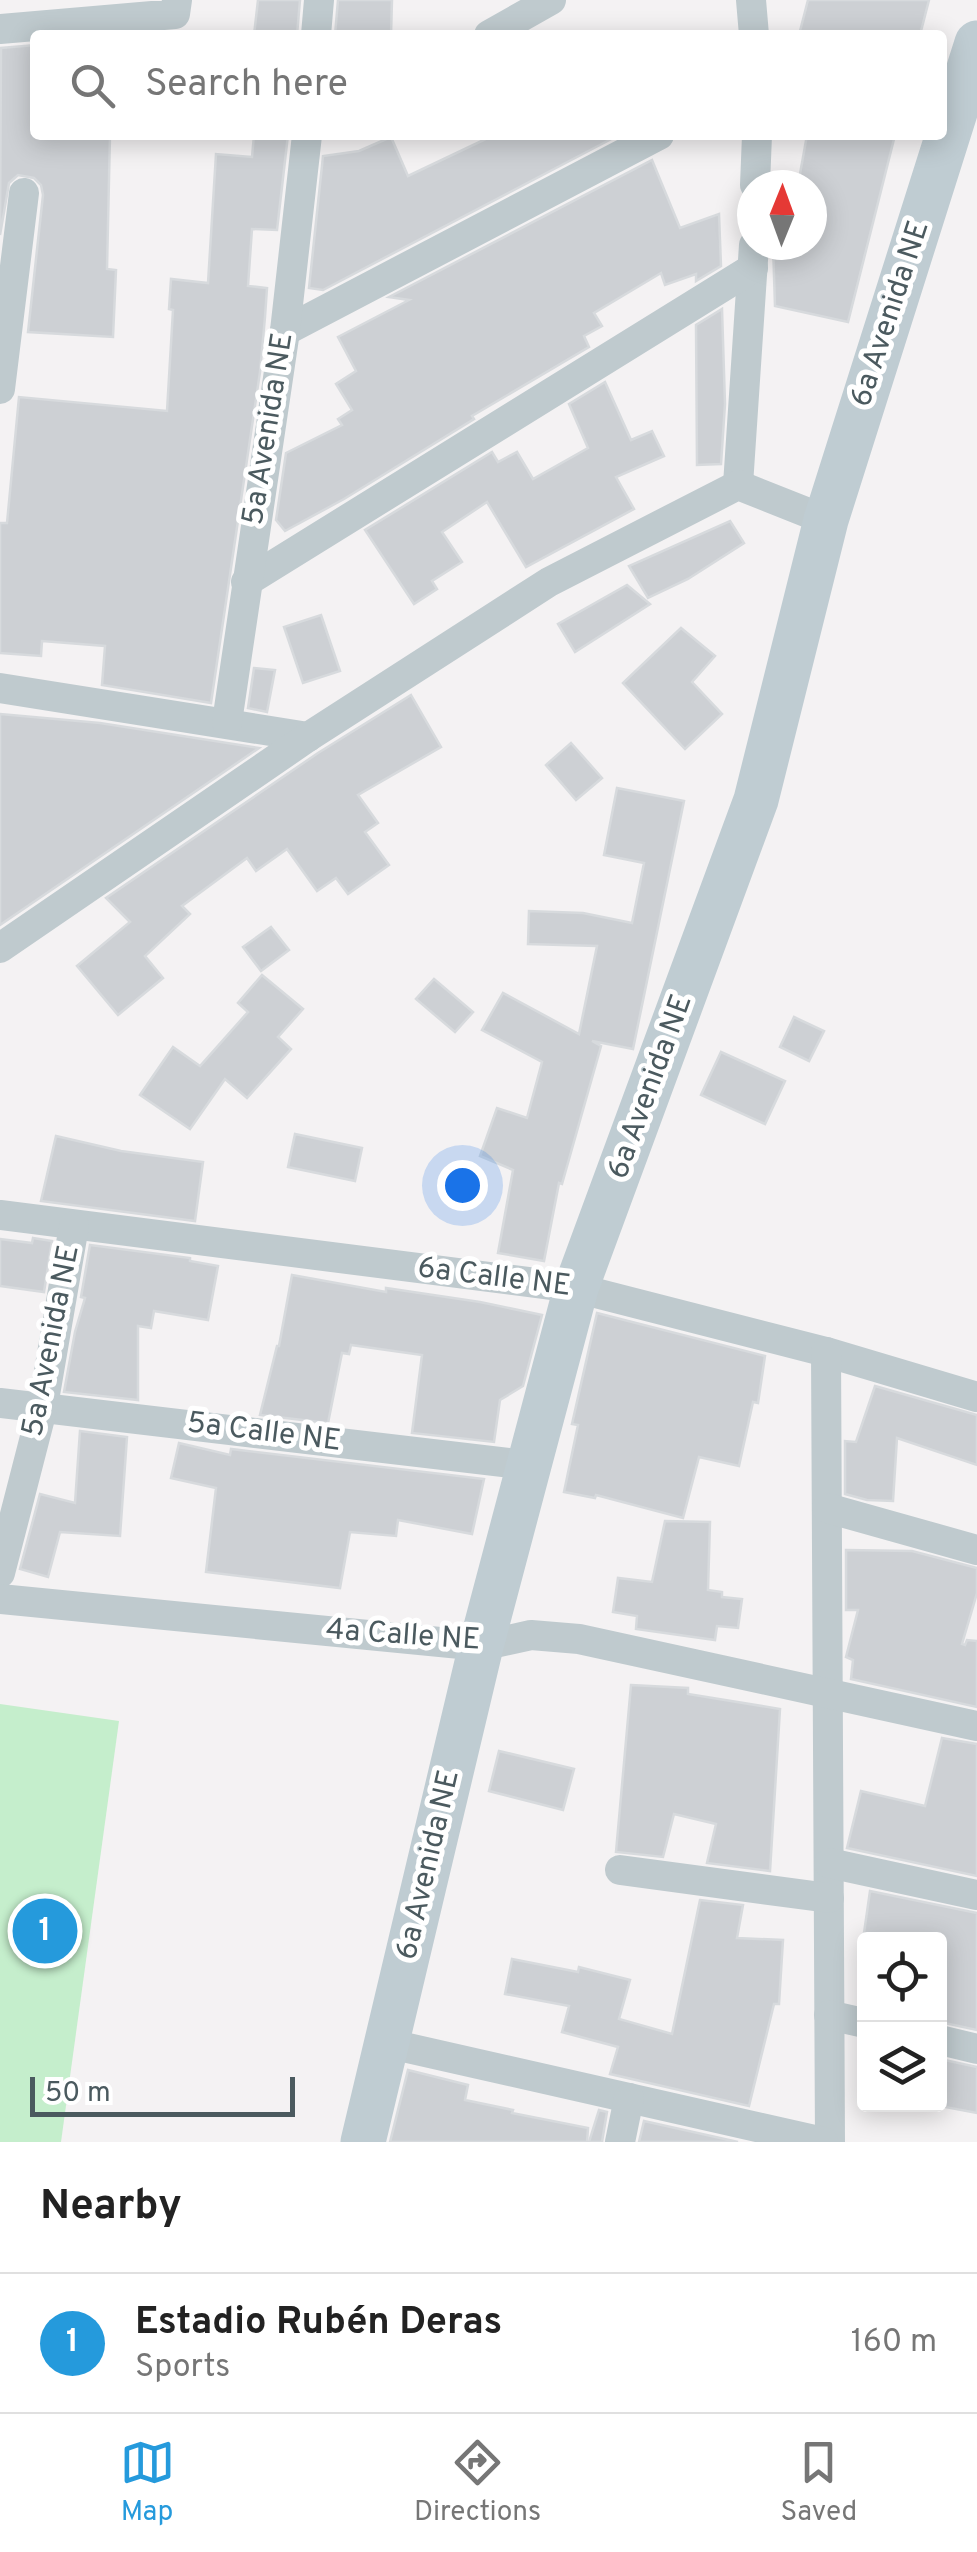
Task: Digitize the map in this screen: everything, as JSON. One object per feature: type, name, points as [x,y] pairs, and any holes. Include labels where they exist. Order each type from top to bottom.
[{"type":"street","points":[[0,29],[175,14],[176,0]]},
{"type":"street","points":[[316,30],[319,0]]},
{"type":"street","points":[[498,30],[551,0]]},
{"type":"street","points":[[751,0],[754,30]]},
{"type":"street","name":"6a Avenida NE","points":[[947,138],[977,43]]},
{"type":"street","name":"5a Avenida NE","points":[[227,722],[285,331],[308,140]]},
{"type":"street","points":[[285,331],[649,140]]},
{"type":"street","points":[[756,170],[757,140]]},
{"type":"street","name":"6a Avenida NE","points":[[363,2142],[481,1646],[576,1288],[756,800],[826,520],[946,140]]},
{"type":"street","points":[[0,389],[24,193]]},
{"type":"street","points":[[246,582],[747,260]]},
{"type":"street","points":[[738,485],[753,260]]},
{"type":"street","points":[[0,948],[308,737],[548,582],[738,485],[826,520]]},
{"type":"street","points":[[0,688],[308,737]]},
{"type":"street","name":"6a Calle NE","points":[[0,1215],[576,1288],[826,1352],[977,1396]]},
{"type":"street","name":"5a Avenida NE","points":[[0,1574],[43,1406],[74,1226]]},
{"type":"street","points":[[386,2043],[826,2142],[826,1352]]},
{"type":"street","name":"5a Calle NE","points":[[0,1403],[528,1464]]},
{"type":"street","points":[[827,1508],[977,1550]]},
{"type":"street","name":"4a Calle NE","points":[[0,1599],[481,1646],[531,1635],[580,1639],[977,1726]]},
{"type":"street","points":[[829,1863],[977,1894]]},
{"type":"street","points":[[620,1870],[829,1898]]},
{"type":"street","points":[[829,2015],[860,2022]]},
{"type":"street","points":[[947,2042],[977,2049]]},
{"type":"street","points":[[620,2142],[629,2098]]},
{"type":"green space","points":[[0,1704],[119,1721],[61,2142],[0,2142]]},
{"type":"building","points":[[258,0],[300,0],[297,30],[255,30]]},
{"type":"building","points":[[338,0],[392,0],[391,30],[335,30]]},
{"type":"building","points":[[808,0],[929,0],[921,30],[800,30]]},
{"type":"building","points":[[30,45],[30,140],[110,140],[107,269],[116,270],[113,337],[28,332],[43,195],[34,178],[18,175],[9,183],[0,235],[1,48]]},
{"type":"building","points":[[254,140],[287,140],[277,230],[252,229],[248,286],[267,288],[265,317],[211,703],[102,685],[105,646],[42,641],[41,656],[0,653],[0,523],[7,523],[19,397],[167,411],[171,279],[208,283],[216,154],[252,157]]},
{"type":"building","points":[[392,140],[408,176],[484,140],[609,140],[323,290],[309,288],[323,156],[359,151]]},
{"type":"building","points":[[806,140],[894,140],[848,322],[775,306],[773,260],[827,260],[827,170],[801,170]]},
{"type":"building","points":[[652,160],[680,228],[719,214],[721,266],[696,281],[696,274],[665,285],[661,273],[594,313],[602,326],[584,336],[589,347],[472,416],[474,419],[344,499],[285,531],[276,520],[286,453],[342,425],[338,419],[352,410],[336,384],[356,371],[338,337],[409,300],[389,297]]},
{"type":"building","points":[[722,309],[725,404],[721,464],[697,465],[696,325]]},
{"type":"building","points":[[605,382],[631,440],[652,431],[664,456],[616,477],[634,509],[526,567],[487,502],[442,532],[462,562],[432,581],[437,589],[414,604],[365,530],[492,452],[498,462],[517,452],[533,479],[588,448],[569,404]]},
{"type":"building","points":[[730,521],[744,543],[688,579],[648,598],[629,566]]},
{"type":"building","points":[[627,585],[650,604],[575,652],[558,624]]},
{"type":"building","points":[[321,615],[340,671],[303,683],[284,627]]},
{"type":"building","points":[[681,628],[715,656],[692,682],[722,714],[685,749],[623,683]]},
{"type":"building","points":[[254,668],[275,670],[267,712],[248,708]]},
{"type":"building","points":[[411,695],[441,747],[358,795],[378,823],[365,832],[389,865],[348,894],[336,878],[317,891],[287,849],[256,871],[247,858],[182,906],[190,914],[145,956],[163,978],[118,1015],[77,966],[130,922],[106,898],[318,753]]},
{"type":"building","points":[[0,714],[100,723],[259,748],[0,925]]},
{"type":"building","points":[[571,743],[602,778],[576,800],[546,765]]},
{"type":"building","points":[[617,788],[684,801],[633,1049],[592,1041],[601,1046],[562,1184],[559,1183],[544,1261],[498,1253],[513,1170],[480,1156],[497,1108],[527,1118],[542,1062],[482,1030],[503,993],[579,1034],[597,946],[528,944],[529,911],[583,913],[632,923],[644,863],[604,855]]},
{"type":"building","points":[[271,927],[289,950],[261,971],[243,947]]},
{"type":"building","points":[[262,975],[303,1009],[278,1037],[291,1049],[247,1098],[225,1079],[190,1129],[140,1095],[173,1047],[200,1066],[248,1012],[238,1003]]},
{"type":"building","points":[[434,979],[473,1012],[455,1032],[416,999]]},
{"type":"building","points":[[794,1017],[824,1031],[809,1061],[780,1047]]},
{"type":"building","points":[[721,1052],[785,1081],[765,1124],[701,1095]]},
{"type":"building","points":[[295,1134],[362,1148],[355,1181],[288,1167]]},
{"type":"building","points":[[56,1136],[121,1151],[203,1162],[195,1221],[41,1201]]},
{"type":"building","points":[[33,1238],[52,1241],[44,1292],[0,1286],[0,1239],[32,1243]]},
{"type":"building","points":[[90,1245],[190,1258],[218,1266],[208,1320],[154,1311],[151,1328],[138,1326],[138,1400],[64,1392],[85,1298],[81,1297]]},
{"type":"building","points":[[292,1275],[386,1292],[386,1288],[480,1302],[542,1315],[523,1386],[500,1400],[494,1442],[412,1433],[422,1355],[351,1345],[349,1354],[342,1353],[328,1423],[260,1415],[279,1346]]},
{"type":"building","points":[[597,1313],[765,1356],[758,1403],[753,1402],[739,1466],[699,1457],[683,1518],[596,1495],[595,1498],[564,1492],[578,1425],[572,1424]]},
{"type":"building","points":[[875,1386],[977,1415],[977,1465],[897,1438],[893,1501],[845,1494],[845,1441],[856,1442]]},
{"type":"building","points":[[80,1431],[127,1437],[120,1536],[60,1532],[48,1577],[20,1569],[40,1494],[75,1503]]},
{"type":"building","points":[[179,1443],[230,1455],[231,1449],[484,1479],[472,1534],[398,1520],[396,1536],[350,1532],[340,1588],[206,1572],[216,1488],[171,1478]]},
{"type":"building","points":[[665,1521],[710,1522],[708,1590],[722,1592],[722,1597],[742,1599],[738,1628],[717,1626],[715,1640],[636,1629],[637,1616],[613,1612],[618,1578],[652,1582]]},
{"type":"building","points":[[846,1550],[912,1551],[977,1568],[977,1593],[962,1644],[977,1641],[977,1707],[851,1679],[853,1660],[846,1657],[858,1610],[846,1610]]},
{"type":"building","points":[[631,1685],[688,1688],[688,1694],[780,1709],[770,1871],[707,1863],[716,1824],[674,1814],[663,1857],[616,1852]]},
{"type":"building","points":[[942,1738],[977,1744],[977,1876],[847,1848],[861,1791],[925,1806]]},
{"type":"building","points":[[499,1751],[574,1769],[563,1810],[489,1791]]},
{"type":"building","points":[[870,1891],[977,1913],[977,2030],[947,2024],[947,1932],[864,1932]]},
{"type":"building","points":[[700,1900],[743,1905],[737,1938],[783,1940],[779,2004],[774,2004],[749,2106],[610,2074],[618,2047],[562,2032],[569,2006],[505,1994],[512,1959],[578,1972],[579,1967],[630,1980],[619,2019],[672,2034]]},
{"type":"building","points":[[947,2061],[977,2067],[977,2113],[947,2107]]},
{"type":"building","points":[[408,2070],[468,2085],[465,2100],[588,2128],[587,2142],[390,2142]]},
{"type":"building","points":[[599,2110],[607,2112],[602,2142],[589,2142]]},
{"type":"building","points":[[644,2121],[738,2142],[639,2142]]},
{"type":"place","name":"Estadio Rubén Deras","points":[[45,1931]]}]
